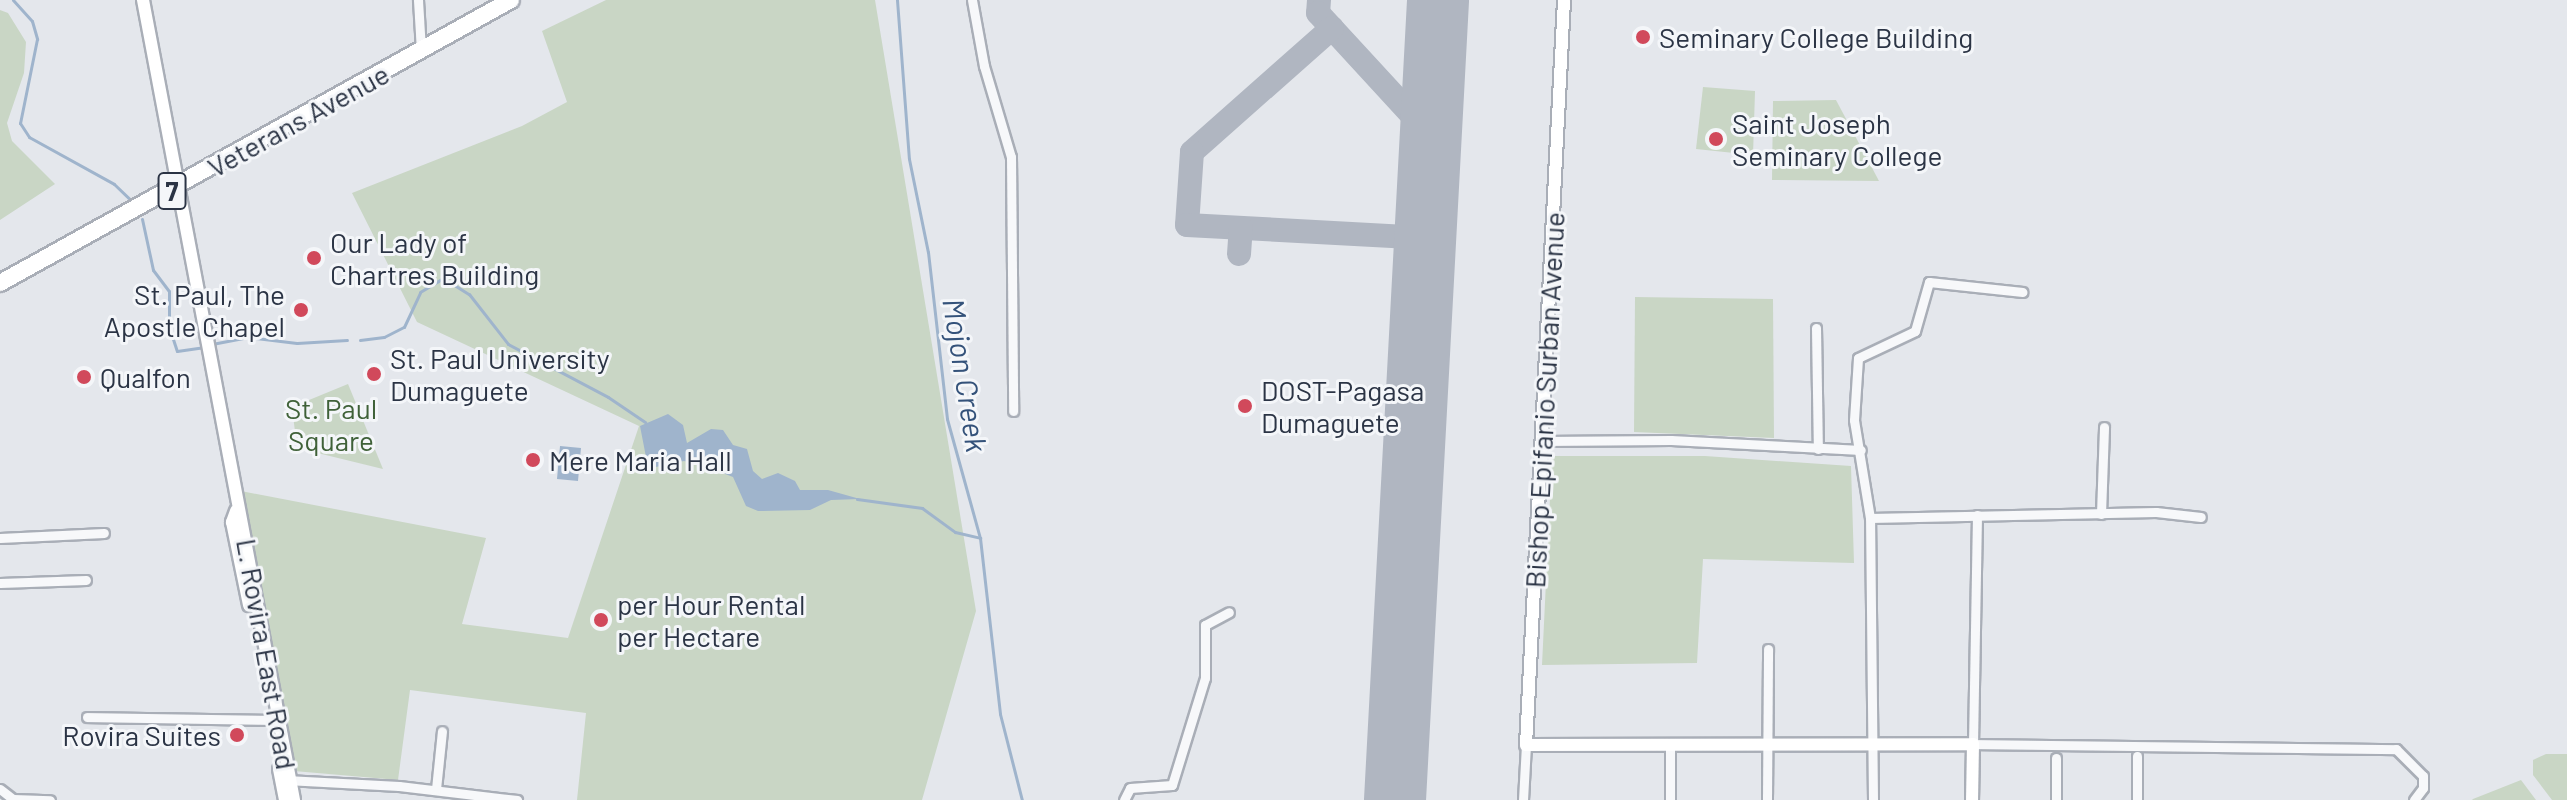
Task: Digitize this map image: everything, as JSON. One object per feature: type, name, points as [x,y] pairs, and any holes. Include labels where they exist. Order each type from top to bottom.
[{"type":"highway","name":"Veterans Avenue","points":[[0,283],[177,188],[511,0]]},
{"type":"street","name":"L. Rovira East Road","points":[[143,0],[207,359],[236,511],[242,520],[286,780],[285,800]]},
{"type":"street","points":[[418,0],[421,51]]},
{"type":"street","points":[[972,0],[982,55],[1011,157],[1013,411]]},
{"type":"street","name":"Bishop Epifanio Surban Avenue","points":[[1523,800],[1564,0]]},
{"type":"street","points":[[1873,800],[1870,518],[1854,420],[1858,358],[1915,331],[1929,282],[2022,292]]},
{"type":"street","points":[[1816,328],[1818,449]]},
{"type":"street","points":[[2101,514],[2104,427]]},
{"type":"street","points":[[1542,441],[1671,440],[1861,450]]},
{"type":"street","name":"L. Rovira East Road","points":[[236,511],[232,522],[270,720],[294,800]]},
{"type":"street","points":[[1870,518],[2101,514],[2201,517]]},
{"type":"street","points":[[1972,800],[1977,515]]},
{"type":"street","points":[[0,538],[104,533]]},
{"type":"street","points":[[0,583],[86,580]]},
{"type":"street","points":[[1124,800],[1130,788],[1172,785],[1205,678],[1205,625],[1229,612]]},
{"type":"street","points":[[1767,800],[1768,649]]},
{"type":"street","points":[[87,717],[270,720]]},
{"type":"street","points":[[436,789],[442,731]]},
{"type":"street","points":[[1670,744],[1670,800]]},
{"type":"street","points":[[1526,745],[1973,744],[2396,749],[2423,776],[2423,788],[2414,800]]},
{"type":"street","points":[[2137,756],[2137,800]]},
{"type":"street","points":[[2056,758],[2056,800]]},
{"type":"street","points":[[286,780],[436,789],[511,800]]},
{"type":"street","points":[[0,789],[13,799],[50,800]]},
{"type":"green space","points":[[606,0],[875,0],[976,611],[922,800],[577,800],[586,713],[410,690],[398,780],[294,771],[241,491],[486,538],[462,624],[568,638],[639,426],[417,322],[352,193],[522,126],[567,102],[542,31]]},
{"type":"green space","points":[[0,10],[8,13],[26,42],[24,73],[7,123],[12,141],[55,184],[0,220]]},
{"type":"green space","points":[[1703,87],[1755,91],[1753,155],[1696,149]]},
{"type":"green space","points":[[1836,100],[1879,181],[1772,180],[1773,101]]},
{"type":"green space","points":[[1635,297],[1773,299],[1774,438],[1634,432]]},
{"type":"green space","name":"St. Paul Square","points":[[348,384],[383,469],[297,448],[292,407]]},
{"type":"green space","points":[[1552,456],[1705,456],[1851,466],[1854,563],[1703,559],[1697,663],[1542,665]]},
{"type":"green space","points":[[2546,754],[2567,754],[2567,800],[2552,800],[2533,775],[2533,760]]},
{"type":"green space","points":[[2521,780],[2536,800],[2472,800],[2473,799]]},
{"type":"water","points":[[668,414],[683,425],[687,443],[711,429],[723,430],[733,445],[747,449],[753,471],[762,479],[778,473],[795,481],[800,490],[828,490],[860,499],[831,500],[810,510],[758,511],[746,506],[733,477],[699,464],[684,461],[637,471],[646,457],[640,426]]},
{"type":"water","points":[[560,446],[581,448],[578,481],[557,479]]},
{"type":"waterway","points":[[13,0],[32,21],[37,39],[20,123],[29,137],[114,184],[134,203]]},
{"type":"waterway","name":"Mojon Creek","points":[[897,0],[909,159],[928,252],[947,419],[980,538],[1000,714],[1022,800]]},
{"type":"waterway","points":[[142,219],[153,270],[169,291],[169,324]]},
{"type":"waterway","points":[[360,340],[384,337],[404,327],[420,292],[443,278],[469,294],[508,344],[608,397],[645,422]]},
{"type":"waterway","points":[[171,333],[177,351],[205,347]]},
{"type":"waterway","points":[[212,344],[248,337],[297,343],[347,340]]},
{"type":"waterway","points":[[857,499],[922,508],[955,532],[980,538]]},
{"type":"taxiway","points":[[1319,0],[1318,13],[1431,136]]},
{"type":"taxiway","points":[[1332,28],[1192,152],[1187,225],[1425,238]]},
{"type":"taxiway","points":[[1239,254],[1241,228]]},
{"type":"runway","points":[[1395,800],[1438,0]]},
{"type":"place","name":"Seminary College Building","points":[[1643,37]]},
{"type":"place","name":"Saint Joseph Seminary College","points":[[1716,139]]},
{"type":"place","name":"Our Lady of Chartres Building","points":[[314,258]]},
{"type":"place","name":"St. Paul, The Apostle Chapel","points":[[301,310]]},
{"type":"place","name":"St. Paul University Dumaguete","points":[[374,374]]},
{"type":"place","name":"Qualfon","points":[[84,377]]},
{"type":"place","name":"DOST-Pagasa Dumaguete","points":[[1245,406]]},
{"type":"place","name":"Mere Maria Hall","points":[[533,460]]},
{"type":"place","name":"per Hour Rental per Hectare","points":[[601,620]]},
{"type":"place","name":"Rovira Suites","points":[[237,735]]}]
